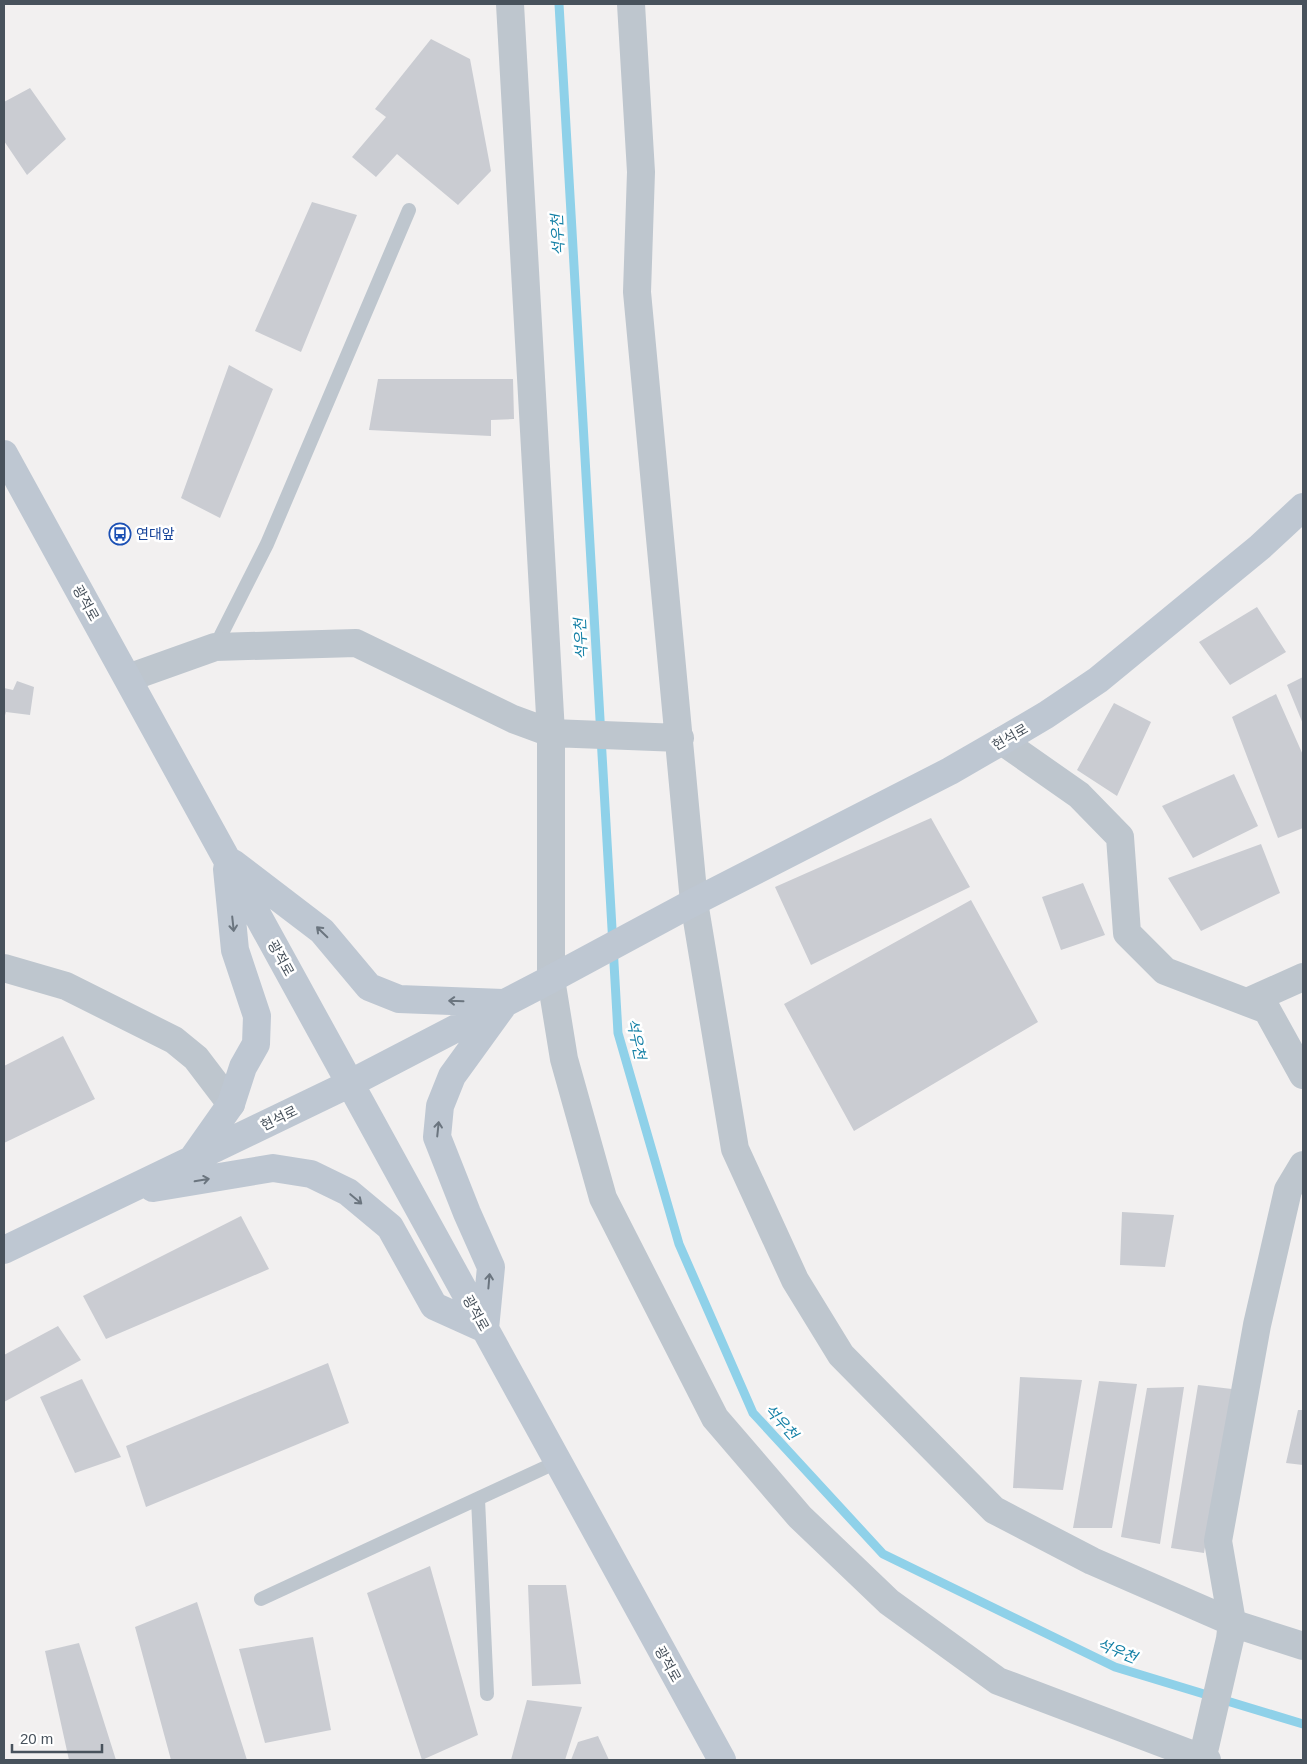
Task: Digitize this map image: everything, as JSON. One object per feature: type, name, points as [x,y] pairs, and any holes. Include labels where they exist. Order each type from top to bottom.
[{"type":"main road","name":"광적로","points":[[4,454],[722,1760]]},
{"type":"main road","name":"현석로","points":[[4,1250],[350,1084],[687,906],[950,771],[1046,715],[1098,680],[1260,547],[1303,507]]},
{"type":"main road","points":[[226,858],[322,931],[369,987],[399,999],[505,1003]]},
{"type":"main road","points":[[191,1160],[231,1104],[244,1067],[256,1044],[257,1016],[235,950],[226,858]]},
{"type":"main road","points":[[120,1194],[273,1168],[311,1174],[348,1192],[390,1227],[434,1306],[485,1329],[491,1267],[437,1137],[440,1106],[452,1076],[505,1003]]},
{"type":"street","points":[[510,4],[550,733],[550,979],[564,1059],[603,1198],[715,1418],[800,1517],[889,1602],[998,1681],[1204,1760],[1208,1732],[1231,1630],[1218,1541],[1257,1325],[1288,1190],[1303,1164]]},
{"type":"street","points":[[631,4],[641,172],[638,292],[680,738],[687,906],[735,1149],[795,1280],[841,1355],[994,1510],[1231,1630],[1303,1646]]},
{"type":"street","points":[[128,678],[215,647],[356,642],[513,719],[550,733],[680,738]]},
{"type":"street","points":[[1002,741],[1079,795],[1120,837],[1127,933],[1165,971],[1267,1010],[1303,1075]]},
{"type":"street","points":[[4,968],[66,986],[174,1040],[196,1058],[231,1104]]},
{"type":"street","points":[[1247,1002],[1303,977]]},
{"type":"lane","points":[[215,647],[267,544],[409,210]]},
{"type":"lane","points":[[261,1599],[557,1462]]},
{"type":"lane","points":[[478,1499],[487,1694]]},
{"type":"building","points":[[431,39],[470,59],[491,171],[458,205],[397,154],[376,177],[352,157],[386,117],[375,109]]},
{"type":"building","points":[[30,88],[66,139],[27,175],[4,141],[4,102]]},
{"type":"building","points":[[312,202],[357,215],[301,352],[255,331]]},
{"type":"building","points":[[229,365],[273,389],[220,518],[181,498]]},
{"type":"building","points":[[378,379],[513,379],[514,419],[491,420],[491,436],[369,430]]},
{"type":"building","points":[[1257,607],[1286,652],[1230,685],[1199,642]]},
{"type":"building","points":[[1303,677],[1303,724],[1287,685]]},
{"type":"building","points":[[17,681],[34,687],[30,715],[6,712],[4,719],[4,688],[13,690]]},
{"type":"building","points":[[1276,694],[1303,755],[1303,828],[1278,838],[1232,717]]},
{"type":"building","points":[[1114,703],[1151,722],[1117,796],[1077,770]]},
{"type":"building","points":[[1234,774],[1258,826],[1193,858],[1162,806]]},
{"type":"building","points":[[931,818],[970,887],[811,965],[775,887]]},
{"type":"building","points":[[1261,844],[1280,893],[1201,931],[1168,878]]},
{"type":"building","points":[[1083,883],[1105,935],[1061,950],[1042,897]]},
{"type":"building","points":[[971,900],[1038,1022],[854,1131],[784,1004]]},
{"type":"building","points":[[63,1036],[95,1099],[4,1143],[4,1066]]},
{"type":"building","points":[[1122,1212],[1174,1215],[1165,1267],[1120,1265]]},
{"type":"building","points":[[241,1216],[269,1269],[106,1339],[83,1296]]},
{"type":"building","points":[[58,1326],[81,1360],[4,1402],[4,1355]]},
{"type":"building","points":[[328,1363],[349,1423],[146,1507],[126,1446]]},
{"type":"building","points":[[1020,1377],[1082,1380],[1063,1490],[1013,1488]]},
{"type":"building","points":[[82,1379],[121,1457],[75,1473],[40,1397]]},
{"type":"building","points":[[1099,1381],[1137,1384],[1112,1528],[1073,1528]]},
{"type":"building","points":[[1198,1385],[1232,1389],[1204,1553],[1171,1548]]},
{"type":"building","points":[[1184,1387],[1160,1544],[1121,1537],[1147,1388]]},
{"type":"building","points":[[1298,1410],[1303,1410],[1303,1465],[1286,1463]]},
{"type":"building","points":[[430,1566],[478,1735],[422,1760],[367,1593]]},
{"type":"building","points":[[528,1585],[566,1585],[581,1684],[532,1686]]},
{"type":"building","points":[[197,1602],[247,1760],[171,1760],[135,1627]]},
{"type":"building","points":[[313,1637],[331,1730],[265,1743],[239,1649]]},
{"type":"building","points":[[79,1643],[116,1760],[69,1760],[45,1651]]},
{"type":"building","points":[[527,1700],[582,1707],[565,1760],[511,1760]]},
{"type":"building","points":[[598,1736],[609,1760],[571,1760],[578,1742]]},
{"type":"waterway","name":"석우천","points":[[559,4],[618,1033],[679,1244],[753,1413],[883,1554],[1115,1667],[1303,1724]]},
{"type":"place","name":"연대앞","points":[[120,534]]}]
